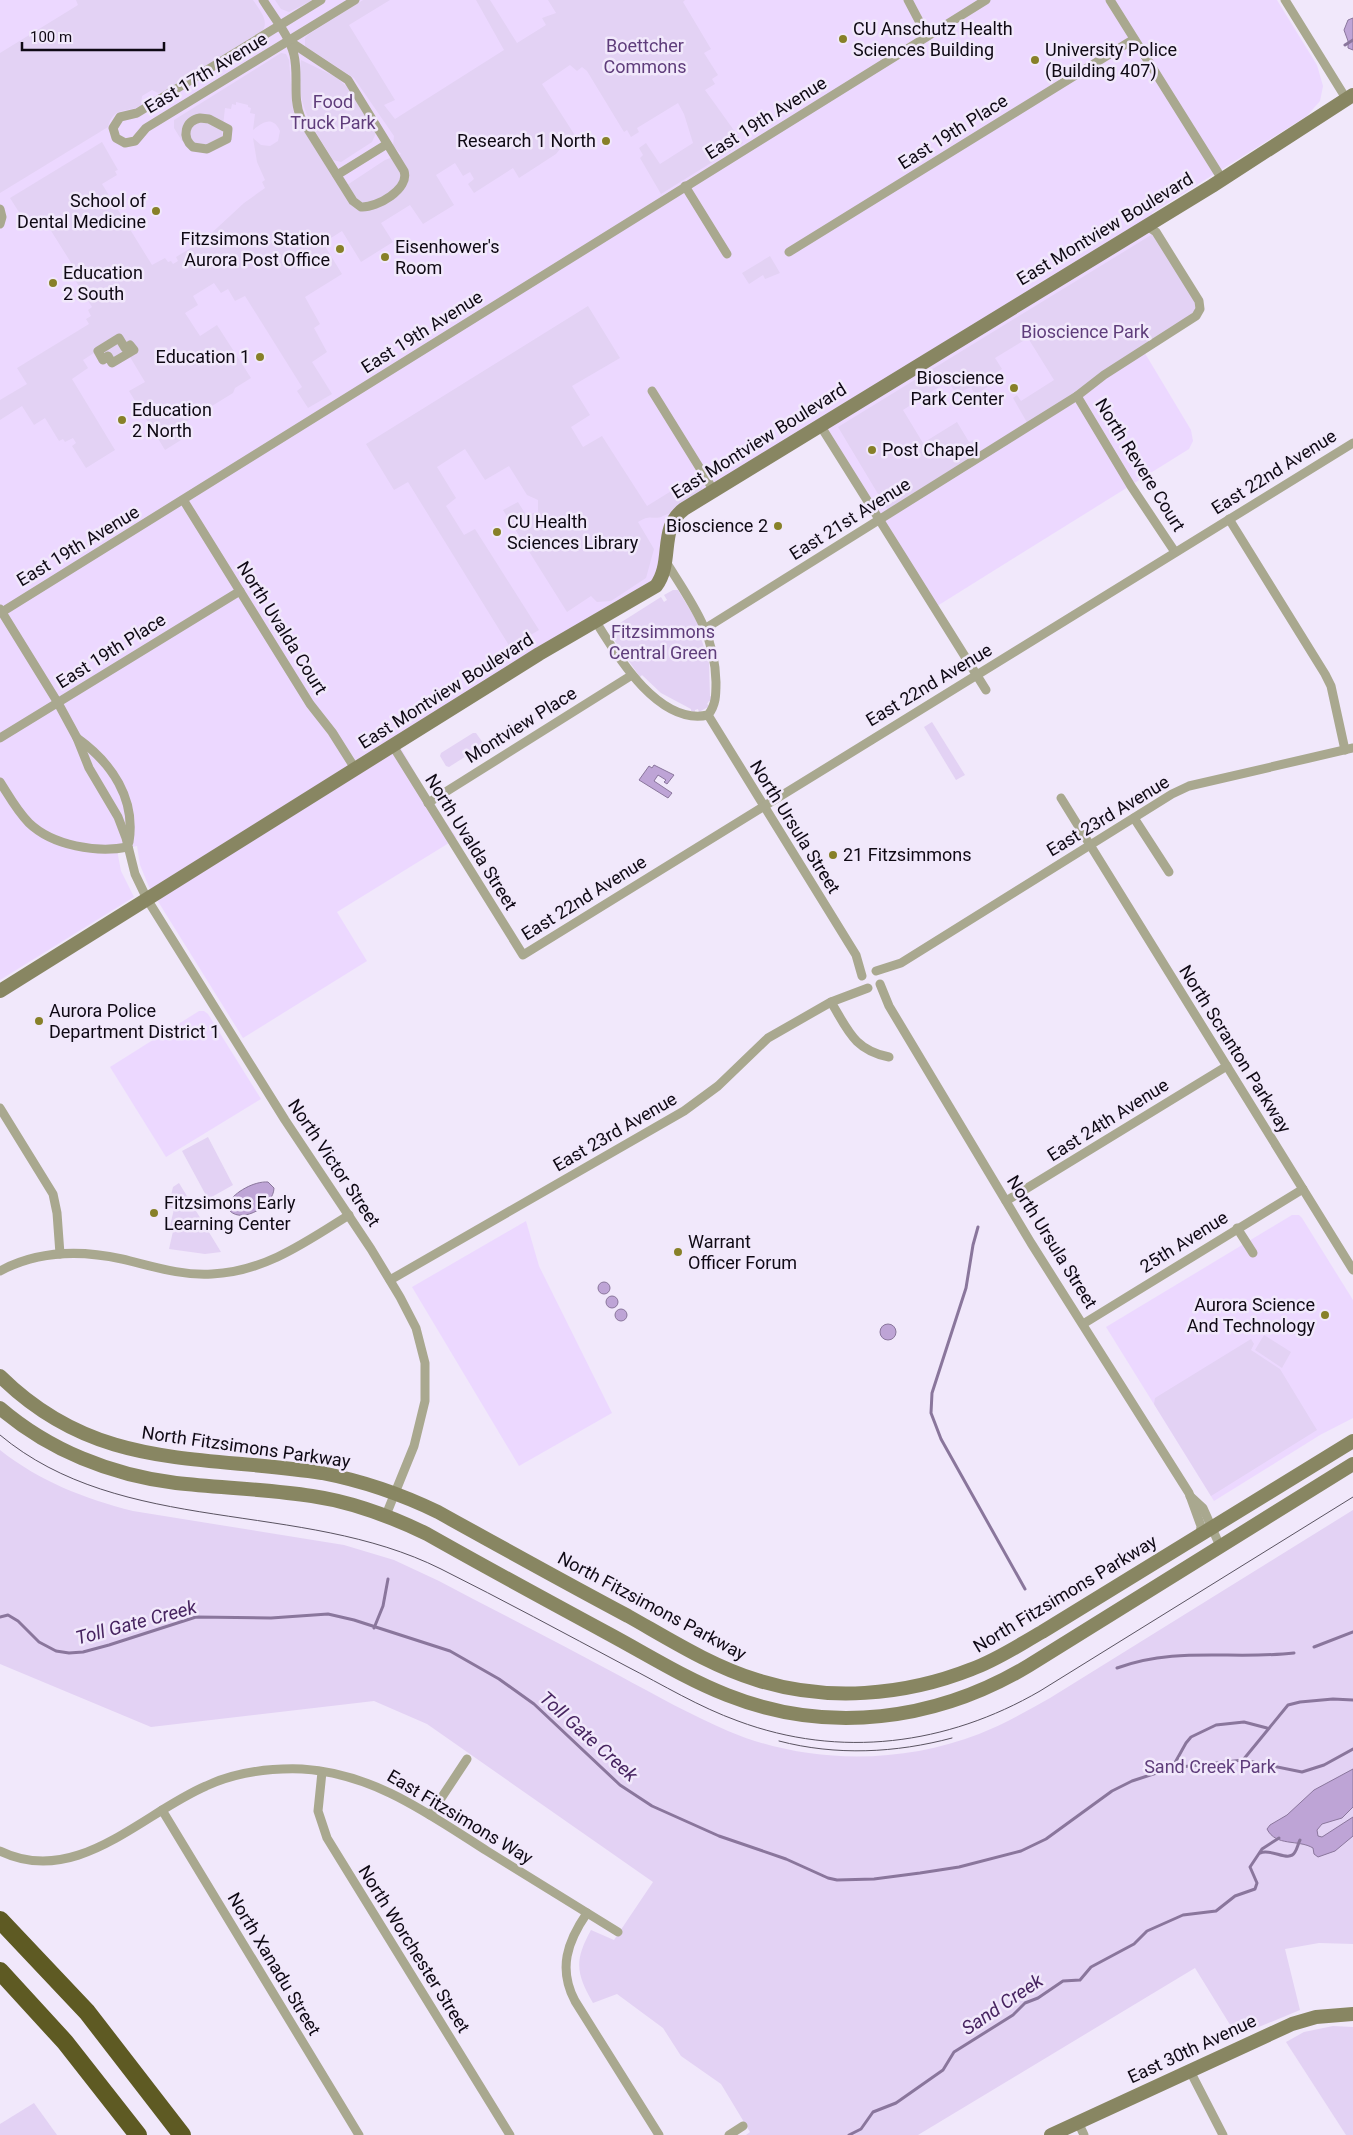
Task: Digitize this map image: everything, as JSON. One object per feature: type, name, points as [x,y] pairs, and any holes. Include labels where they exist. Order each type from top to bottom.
[{"type":"highway","points":[[0,1920],[86,2012],[182,2135]]},
{"type":"highway","points":[[0,1971],[60,2037],[138,2135]]},
{"type":"main road","name":"East Montview Boulevard","points":[[0,991],[392,746],[656,586],[662,577],[666,562],[668,531],[672,520],[684,509],[1147,226],[1350,98]]},
{"type":"main road","name":"North Fitzsimons Parkway","points":[[0,1376],[30,1402],[62,1423],[118,1447],[160,1456],[322,1473],[396,1493],[438,1512],[726,1668],[757,1680],[827,1693],[872,1692],[913,1687],[974,1669],[1042,1632],[1353,1441]]},
{"type":"main road","points":[[0,1408],[51,1444],[111,1469],[174,1483],[313,1496],[350,1504],[386,1515],[427,1534],[701,1684],[750,1704],[826,1718],[874,1717],[917,1712],[942,1706],[984,1690],[1028,1666],[1353,1464]]},
{"type":"main road","name":"East 30th Avenue","points":[[1052,2135],[1081,2129],[1190,2071],[1294,2024],[1326,2016],[1353,2014]]},
{"type":"street","points":[[263,0],[289,41],[294,56],[298,110],[353,201],[361,207],[373,205],[397,191],[404,184],[405,174],[348,80],[289,41]]},
{"type":"street","name":"East 17th Avenue","points":[[321,0],[137,113],[118,119],[113,128],[116,138],[122,143],[133,142],[146,128],[355,0]]},
{"type":"street","points":[[908,0],[927,36]]},
{"type":"street","name":"East 19th Avenue","points":[[1,611],[184,500],[986,0]]},
{"type":"street","points":[[1110,0],[1222,179]]},
{"type":"street","points":[[1285,0],[1350,98]]},
{"type":"street","name":"East 19th Place","points":[[790,252],[1134,39]]},
{"type":"street","points":[[200,118],[228,129],[227,139],[221,142],[204,150],[193,147],[186,138],[188,125],[200,118]]},
{"type":"street","points":[[336,175],[387,144]]},
{"type":"street","points":[[685,186],[726,254]]},
{"type":"street","points":[[0,209],[2,217],[0,224]]},
{"type":"street","name":"East 21st Avenue","points":[[706,628],[1077,396],[1104,375],[1192,320],[1200,310],[1199,301],[1156,232],[1147,226]]},
{"type":"street","points":[[652,391],[714,491]]},
{"type":"street","name":"North Revere Court","points":[[1077,396],[1175,552]]},
{"type":"street","points":[[820,425],[986,690]]},
{"type":"street","name":"East 22nd Avenue","points":[[523,955],[1353,443]]},
{"type":"street","name":"North Uvalda Court","points":[[184,500],[310,704],[332,732],[356,770]]},
{"type":"street","points":[[1229,519],[1330,684],[1349,749]]},
{"type":"street","points":[[596,622],[632,676],[641,685],[669,707],[697,716],[708,715],[714,705],[716,691],[714,662],[706,628],[666,562]]},
{"type":"street","name":"East 19th Place","points":[[0,738],[240,591]]},
{"type":"street","name":"North Victor Street","points":[[1,611],[58,703],[77,738],[89,768],[118,817],[135,874],[147,899],[290,1128],[390,1280],[416,1328],[426,1378],[426,1401],[420,1427],[386,1515]]},
{"type":"street","name":"Montview Place","points":[[428,803],[632,676]]},
{"type":"street","name":"North Ursula Street","points":[[708,715],[856,955],[862,977]]},
{"type":"street","name":"North Victor Street","points":[[77,738],[99,756],[125,795],[132,817],[128,847]]},
{"type":"street","name":"North Uvalda Street","points":[[392,746],[523,955]]},
{"type":"street","name":"East 23rd Avenue","points":[[880,983],[901,962],[1172,794],[1190,786],[1349,749]]},
{"type":"street","points":[[0,782],[21,815],[46,835],[99,850],[128,847]]},
{"type":"street","name":"North Scranton Parkway","points":[[1061,798],[1353,1270]]},
{"type":"street","points":[[1134,818],[1169,872]]},
{"type":"street","name":"North Ursula Street","points":[[856,955],[874,970]]},
{"type":"street","name":"East 23rd Avenue","points":[[874,970],[901,962]]},
{"type":"street","points":[[874,970],[880,976],[880,983],[875,988],[869,989],[862,984],[862,977],[865,972],[874,970]]},
{"type":"street","name":"East 23rd Avenue","points":[[844,996],[862,977]]},
{"type":"street","name":"North Ursula Street","points":[[880,983],[889,1006],[1006,1201],[1189,1495],[1201,1526],[1200,1535]]},
{"type":"street","name":"East 23rd Avenue","points":[[390,1280],[684,1111],[722,1082],[768,1038],[830,1002],[869,989]]},
{"type":"street","name":"North Ursula Street","points":[[869,989],[889,1006]]},
{"type":"street","points":[[830,1002],[857,1043],[872,1052],[889,1056]]},
{"type":"street","name":"East 24th Avenue","points":[[1006,1201],[1227,1066]]},
{"type":"street","points":[[0,1108],[52,1194],[57,1213],[60,1254]]},
{"type":"street","name":"25th Avenue","points":[[1083,1324],[1303,1189]]},
{"type":"street","points":[[0,1271],[24,1261],[60,1254],[103,1255],[185,1273],[227,1273],[272,1260],[349,1215]]},
{"type":"street","points":[[1237,1228],[1253,1253]]},
{"type":"street","name":"North Ursula Street","points":[[1189,1495],[1203,1508],[1213,1526],[1220,1546]]},
{"type":"street","points":[[430,1815],[467,1759]]},
{"type":"street","name":"East Fitzsimons Way","points":[[0,1851],[24,1859],[52,1861],[80,1856],[204,1787],[239,1774],[272,1770],[322,1772],[369,1783],[430,1815],[618,1932]]},
{"type":"street","name":"North Worchester Street","points":[[322,1772],[318,1811],[327,1838],[510,2135]]},
{"type":"street","name":"North Xanadu Street","points":[[162,1810],[359,2135]]},
{"type":"street","points":[[587,1913],[578,1926],[567,1951],[565,1966],[567,1982],[575,2001],[659,2135]]},
{"type":"street","points":[[1190,2071],[1223,2135]]},
{"type":"street","points":[[729,2135],[743,2126]]},
{"type":"shaded area","points":[[0,0],[1277,0],[1317,65],[1323,86],[1320,101],[1307,116],[1152,213],[1156,232],[1143,350],[1191,430],[1193,441],[1189,449],[934,608],[821,425],[677,515],[662,577],[398,743],[433,804],[457,838],[337,912],[367,961],[243,1038],[149,887],[140,865],[137,846],[117,850],[121,871],[134,897],[0,980]]},
{"type":"shaded area","points":[[1353,18],[1353,50],[1348,48],[1348,41],[1344,30],[1348,20]]},
{"type":"shaded area","points":[[654,765],[674,775],[667,784],[664,782],[666,780],[658,775],[654,781],[672,793],[668,798],[639,780],[649,766],[652,768]]},
{"type":"shaded area","points":[[199,1011],[204,1011],[208,1014],[261,1099],[166,1157],[110,1067]]},
{"type":"shaded area","points":[[268,1182],[274,1188],[273,1194],[264,1206],[250,1214],[242,1215],[230,1211],[228,1203],[240,1191],[257,1183]]},
{"type":"shaded area","points":[[1292,1215],[1299,1215],[1302,1218],[1353,1300],[1353,1418],[1320,1435],[1214,1501],[1106,1327]]},
{"type":"shaded area","points":[[526,1221],[539,1266],[612,1413],[519,1466],[412,1287]]},
{"type":"shaded area","points":[[604,1282],[610,1288],[604,1294],[598,1288]]},
{"type":"shaded area","points":[[612,1296],[618,1302],[612,1308],[606,1302]]},
{"type":"shaded area","points":[[621,1309],[627,1315],[621,1321],[615,1315]]},
{"type":"shaded area","points":[[885,1324],[891,1324],[896,1329],[894,1338],[885,1340],[880,1335],[880,1329]]},
{"type":"shaded area","points":[[1353,1769],[1353,1807],[1342,1818],[1322,1824],[1317,1830],[1318,1836],[1322,1837],[1353,1817],[1353,1836],[1335,1851],[1318,1857],[1314,1854],[1313,1848],[1307,1845],[1282,1841],[1271,1835],[1267,1829],[1270,1825],[1287,1815],[1314,1790]]},
{"type":"green space","points":[[76,0],[253,0],[264,18],[265,26],[263,30],[164,92],[158,93],[152,90],[142,96],[141,105],[117,113],[108,127],[0,193],[0,53],[78,5]]},
{"type":"green space","points":[[275,0],[313,0],[289,12],[281,9]]},
{"type":"green space","name":"Boettcher Commons","points":[[363,0],[390,0],[349,25],[395,100],[384,105],[395,119],[504,50],[476,0],[490,0],[517,43],[546,25],[542,18],[556,13],[548,0],[685,0],[683,2],[711,49],[704,53],[718,75],[712,79],[715,84],[705,90],[743,143],[661,194],[640,158],[643,155],[639,148],[646,143],[660,164],[693,143],[684,114],[678,103],[637,128],[639,132],[631,137],[627,130],[624,132],[587,71],[582,67],[577,71],[570,65],[542,84],[576,137],[556,154],[519,178],[513,168],[474,193],[468,184],[474,179],[470,172],[463,176],[455,163],[436,175],[454,205],[423,224],[410,205],[381,223],[393,242],[361,262],[342,231],[323,243],[342,274],[305,297],[320,324],[314,328],[327,352],[312,362],[332,394],[308,408],[297,391],[302,387],[245,296],[235,301],[228,289],[221,293],[214,283],[193,296],[198,305],[185,313],[200,336],[217,325],[251,378],[235,388],[233,393],[181,425],[185,433],[181,440],[165,450],[129,391],[145,382],[130,357],[114,367],[97,351],[83,360],[88,368],[72,379],[115,450],[86,468],[72,446],[76,443],[73,438],[65,442],[63,439],[59,441],[45,418],[34,425],[22,406],[0,420],[0,400],[27,384],[17,368],[89,324],[86,319],[91,316],[88,310],[92,307],[70,272],[75,269],[43,218],[34,223],[30,217],[24,220],[10,198],[102,142],[118,170],[115,171],[117,175],[102,184],[152,265],[165,258],[173,264],[178,261],[176,257],[204,240],[244,203],[265,188],[262,182],[265,180],[257,162],[253,138],[261,145],[270,146],[278,141],[280,131],[274,123],[270,122],[263,123],[253,130],[255,114],[250,113],[251,108],[248,105],[236,102],[236,105],[232,104],[231,109],[225,108],[221,143],[201,150],[186,140],[182,141],[174,128],[174,120],[281,53],[286,54],[289,60],[293,111],[341,189],[385,160],[401,154],[393,146],[394,136],[354,78],[305,46],[305,38],[309,34]]},
{"type":"green space","name":"Food Truck Park","points":[[301,60],[336,77],[347,87],[376,133],[372,142],[341,162],[333,160],[306,113],[300,89]]},
{"type":"green space","name":"Bioscience Park","points":[[1156,232],[1200,309],[1029,426],[1013,398],[1017,395],[1021,401],[1054,380],[1028,338],[995,358],[1002,369],[991,376],[995,382],[975,395],[971,387],[956,394],[948,381],[903,410],[923,443],[957,422],[969,442],[973,440],[983,455],[890,514],[838,427]]},
{"type":"green space","points":[[770,256],[780,273],[765,279],[763,275],[749,284],[742,273]]},
{"type":"green space","points":[[588,306],[620,358],[572,386],[590,415],[571,427],[583,447],[602,436],[647,506],[694,477],[698,484],[701,483],[702,490],[690,502],[673,512],[660,517],[646,518],[638,522],[654,549],[646,578],[611,601],[597,602],[591,596],[567,612],[503,510],[518,502],[526,515],[538,512],[538,500],[527,495],[509,466],[485,480],[465,449],[437,467],[456,498],[446,506],[464,535],[475,529],[539,630],[510,647],[408,482],[394,490],[366,444]]},
{"type":"green space","name":"Fitzsimmons Central Green","points":[[673,590],[678,590],[701,628],[704,637],[701,638],[709,663],[710,696],[712,697],[712,702],[709,701],[707,704],[710,706],[699,712],[698,709],[695,712],[691,711],[691,709],[661,693],[642,675],[640,677],[612,637],[615,635],[614,632],[611,634],[610,631],[661,597],[664,602],[667,600],[664,595]]},
{"type":"green space","points":[[932,722],[965,775],[956,780],[924,727]]},
{"type":"green space","points":[[476,733],[483,743],[482,746],[449,767],[446,766],[440,756],[441,753]]},
{"type":"green space","points":[[208,1137],[233,1185],[208,1199],[182,1151]]},
{"type":"green space","points":[[179,1183],[221,1252],[205,1254],[169,1249],[174,1227],[170,1226],[174,1209],[168,1207],[173,1187]]},
{"type":"green space","points":[[1264,1335],[1291,1352],[1282,1368],[1255,1350]]},
{"type":"green space","points":[[1251,1339],[1254,1344],[1251,1350],[1280,1369],[1317,1430],[1211,1496],[1154,1404],[1155,1398]]},
{"type":"green space","name":"Sand Creek Park","points":[[0,1450],[30,1471],[47,1480],[97,1501],[133,1511],[344,1545],[394,1560],[439,1581],[673,1705],[728,1731],[758,1742],[789,1750],[853,1757],[917,1751],[948,1744],[979,1734],[1006,1722],[1050,1698],[1353,1510],[1353,1944],[1319,1943],[1285,1949],[1300,2010],[1237,2036],[1195,1968],[918,2135],[746,2135],[750,2132],[721,2084],[681,2056],[663,2028],[617,1994],[593,2003],[580,1975],[579,1967],[582,1950],[591,1930],[614,1940],[653,1882],[427,1724],[374,1701],[151,1727],[0,1664]]},
{"type":"green space","points":[[1333,2026],[1353,2027],[1353,2135],[1346,2135],[1286,2042],[1304,2032]]},
{"type":"green space","points":[[34,2103],[57,2135],[0,2135],[0,2124]]},
{"type":"waterway","points":[[1345,45],[1353,40]]},
{"type":"waterway","points":[[978,1227],[966,1288],[932,1393],[931,1413],[941,1439],[1025,1589]]},
{"type":"waterway","points":[[374,1628],[383,1606],[388,1579]]},
{"type":"waterway","name":"Toll Gate Creek","points":[[0,1617],[8,1615],[18,1621],[39,1642],[56,1651],[69,1653],[83,1652],[109,1645],[196,1617],[271,1618],[328,1614],[354,1620],[450,1651],[499,1679],[534,1704],[620,1785],[652,1806],[719,1836],[786,1859],[828,1878],[837,1880],[874,1879],[959,1867],[1021,1851],[1046,1839],[1112,1791],[1132,1781],[1172,1768],[1243,1760],[1302,1772],[1324,1765],[1353,1749]]},
{"type":"waterway","points":[[1314,1647],[1353,1632]]},
{"type":"waterway","points":[[1117,1668],[1139,1661],[1182,1655],[1271,1655],[1294,1653]]},
{"type":"waterway","points":[[1243,1760],[1288,1705],[1333,1699],[1353,1700]]},
{"type":"waterway","points":[[1172,1768],[1191,1737],[1216,1725],[1244,1722],[1267,1728]]},
{"type":"waterway","name":"Sand Creek","points":[[849,2135],[861,2129],[873,2112],[896,2103],[943,2070],[954,2052],[1013,2015],[1025,2003],[1038,1998],[1063,1981],[1080,1980],[1091,1967],[1134,1944],[1147,1931],[1183,1915],[1216,1911],[1235,1896],[1255,1889],[1257,1883],[1250,1867],[1262,1849],[1279,1838]]},
{"type":"waterway","name":"Sand Creek","points":[[1260,1853],[1270,1852],[1289,1856],[1296,1851],[1300,1840]]},
{"type":"tram line","points":[[0,1435],[48,1467],[101,1489],[156,1504],[330,1533],[387,1547],[441,1569],[709,1709],[738,1721],[776,1733],[815,1740],[854,1742],[892,1740],[930,1734],[968,1724],[1005,1709],[1040,1691],[1353,1497]]},
{"type":"tram line","points":[[779,1741],[822,1749],[866,1751],[909,1747],[952,1738]]},
{"type":"place","name":"CU Anschutz Health Sciences Building","points":[[843,39]]},
{"type":"place","name":"University Police (Building 407)","points":[[1035,60]]},
{"type":"place","name":"Research 1 North","points":[[606,141]]},
{"type":"place","name":"School of Dental Medicine","points":[[156,211]]},
{"type":"place","name":"Fitzsimons Station Aurora Post Office","points":[[340,249]]},
{"type":"place","name":"Eisenhower's Room","points":[[385,257]]},
{"type":"place","name":"Education 2 South","points":[[53,283]]},
{"type":"place","name":"Education 1","points":[[260,357]]},
{"type":"place","name":"Bioscience Park Center","points":[[1014,388]]},
{"type":"place","name":"Education 2 North","points":[[122,420]]},
{"type":"place","name":"Post Chapel","points":[[872,450]]},
{"type":"place","name":"Bioscience 2","points":[[778,526]]},
{"type":"place","name":"CU Health Sciences Library","points":[[497,532]]},
{"type":"place","name":"21 Fitzsimmons","points":[[833,855]]},
{"type":"place","name":"Aurora Police Department District 1","points":[[39,1021]]},
{"type":"place","name":"Fitzsimons Early Learning Center","points":[[154,1213]]},
{"type":"place","name":"Warrant Officer Forum","points":[[678,1252]]},
{"type":"place","name":"Aurora Science And Technology","points":[[1325,1315]]}]
